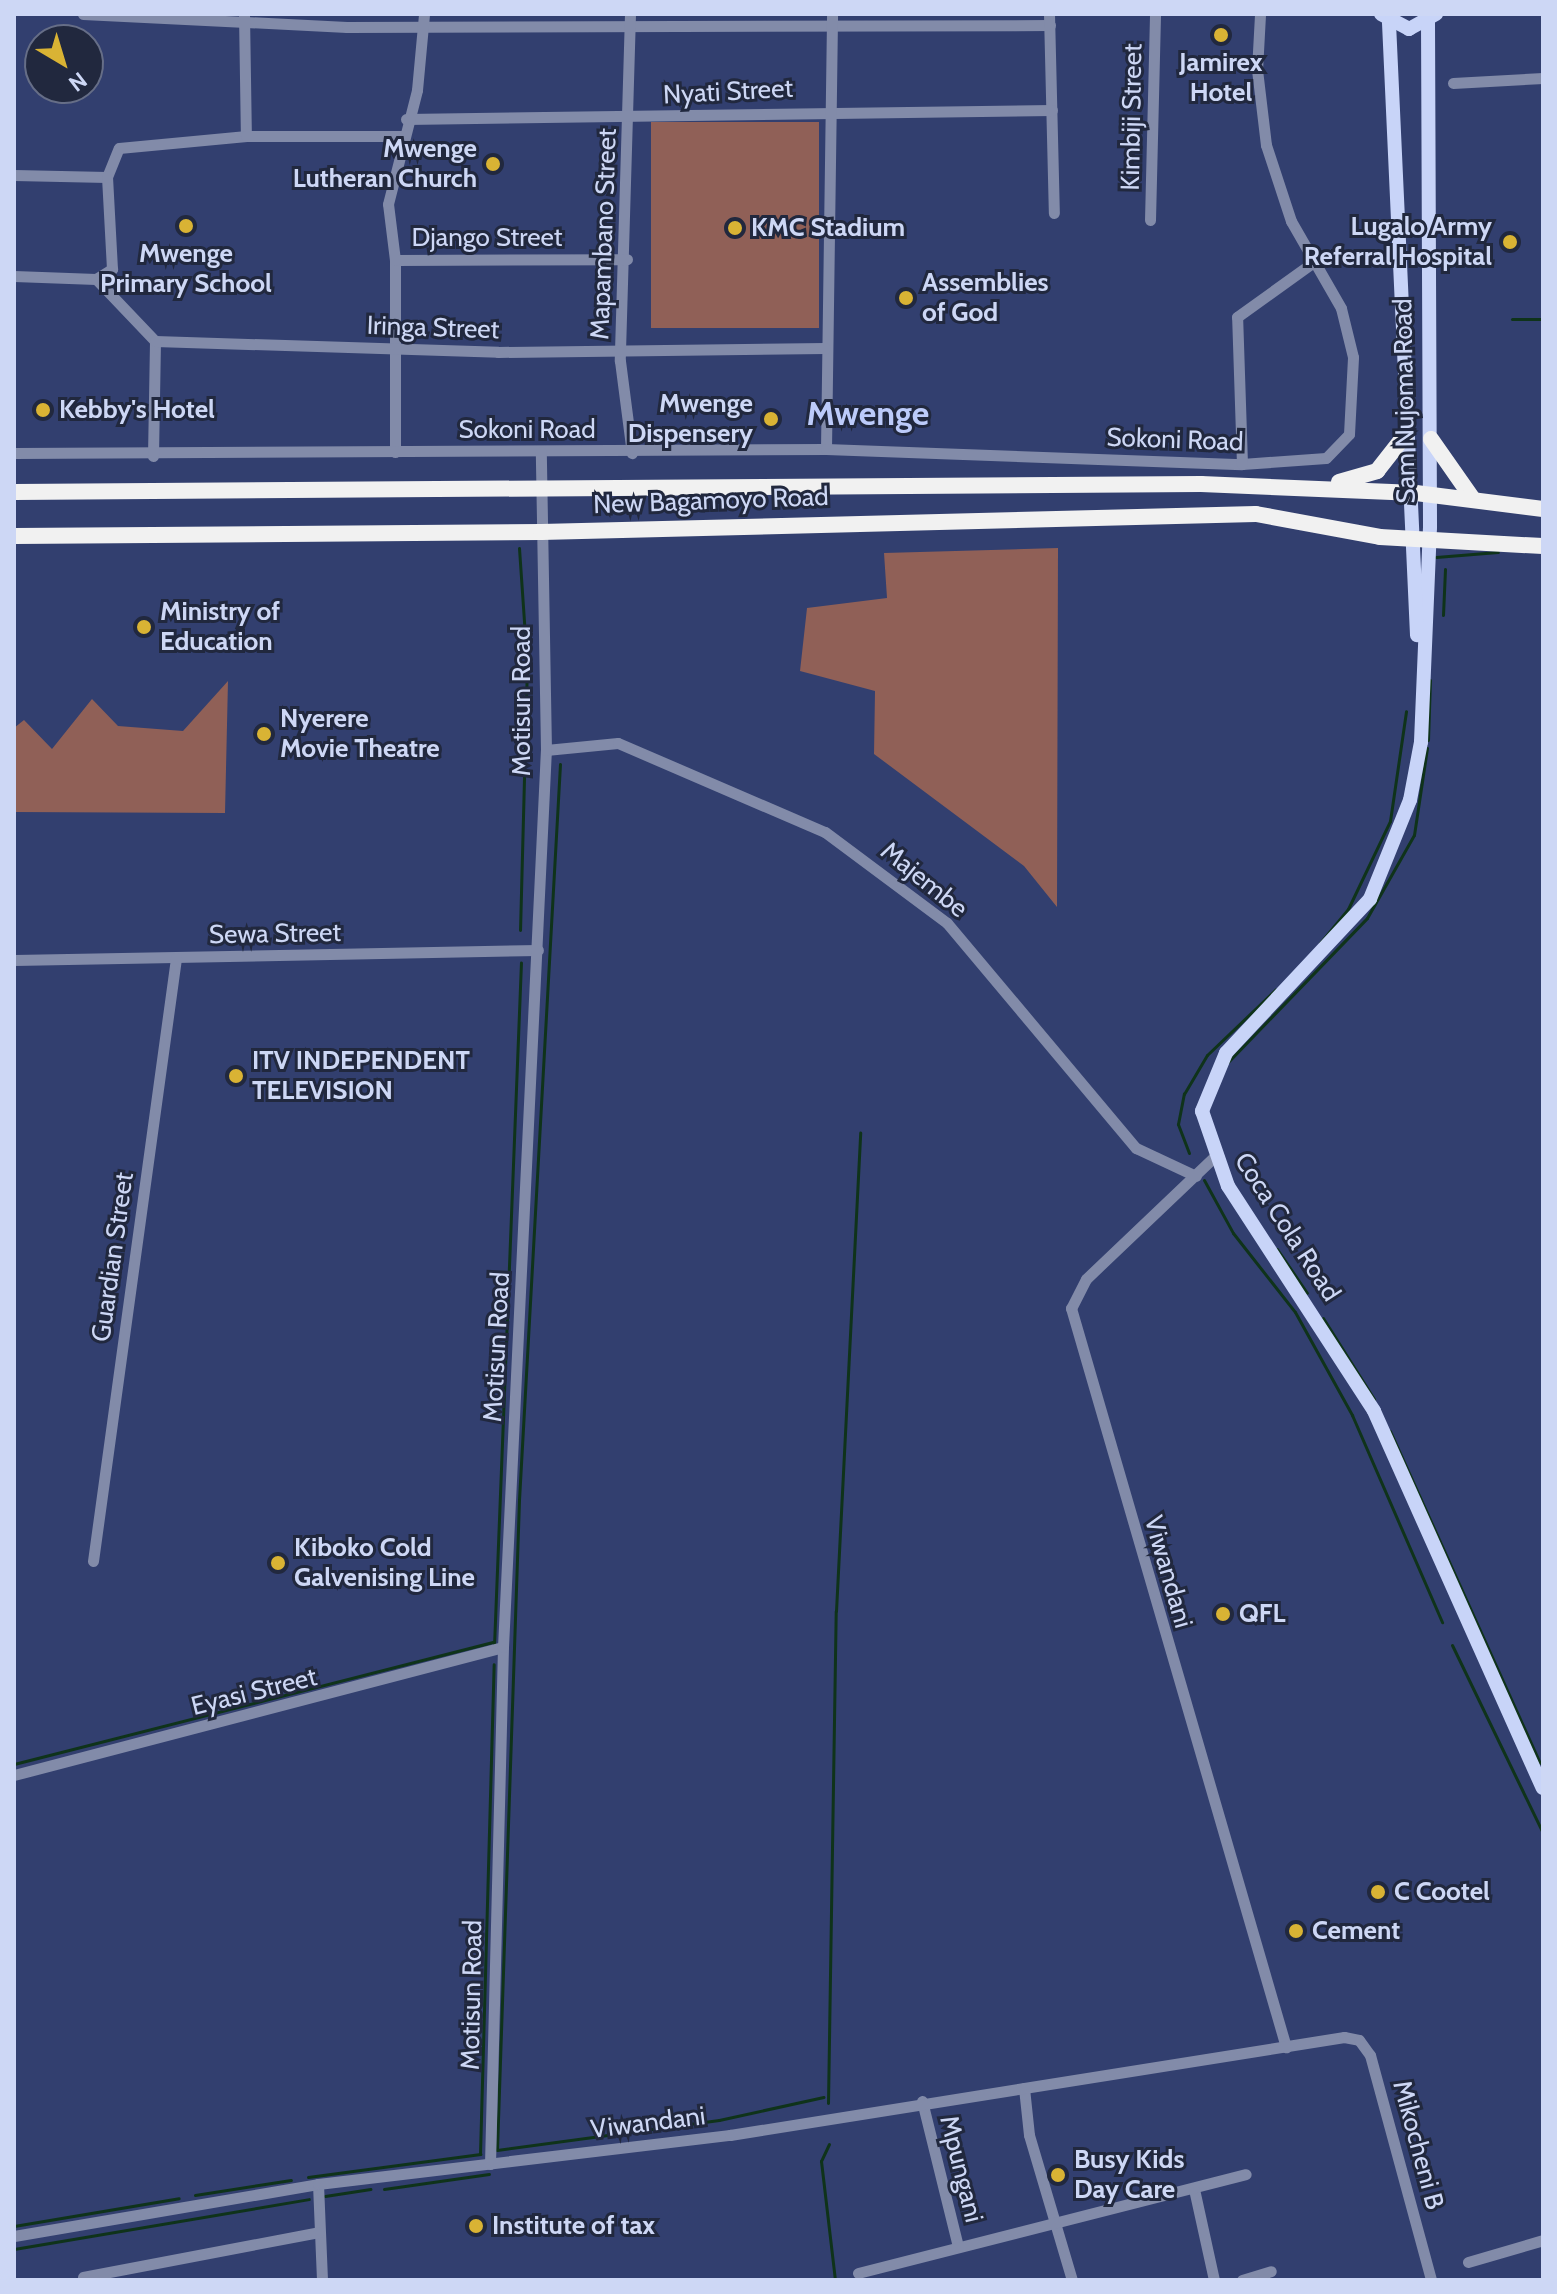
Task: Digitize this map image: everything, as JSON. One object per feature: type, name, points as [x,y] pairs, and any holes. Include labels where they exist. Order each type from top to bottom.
[{"type":"highway","points":[[1298,485],[1370,474],[1406,434]]},
{"type":"highway","points":[[1431,439],[1473,499]]},
{"type":"highway","points":[[1298,485],[1430,494],[1543,509]]},
{"type":"highway","name":"New Bagamoyo Road","points":[[14,492],[1298,485]]},
{"type":"highway","name":"New Bagamoyo Road","points":[[14,536],[541,532],[1256,514],[1408,539],[1543,546]]},
{"type":"main road","points":[[1385,19],[1409,29],[1432,18]]},
{"type":"main road","name":"Sam Nujoma Road","points":[[1429,540],[1432,18]]},
{"type":"main road","name":"Sam Nujoma Road","points":[[1385,19],[1406,434],[1408,539]]},
{"type":"main road","name":"Coca Cola Road","points":[[1408,539],[1422,667]]},
{"type":"main road","name":"Coca Cola Road","points":[[1429,540],[1421,742],[1393,854],[1360,914],[1214,1070],[1202,1111],[1213,1158],[1359,1383],[1543,1788]]},
{"type":"street","points":[[83,14],[244,19],[1050,19],[1054,213]]},
{"type":"street","name":"Kimbiji Street","points":[[1150,220],[1155,14]]},
{"type":"street","points":[[1242,464],[1237,317],[1315,261],[1280,194],[1266,145],[1257,70],[1260,14]]},
{"type":"street","points":[[244,19],[246,136]]},
{"type":"street","points":[[395,452],[395,260],[388,204],[424,19]]},
{"type":"street","name":"Mapambano Street","points":[[630,19],[631,119],[622,345],[632,453]]},
{"type":"street","points":[[826,449],[826,108],[832,20]]},
{"type":"street","points":[[1453,83],[1543,78]]},
{"type":"street","name":"Nyati Street","points":[[406,119],[631,119],[826,108],[1052,110]]},
{"type":"street","points":[[14,276],[96,279],[112,269],[107,177],[114,154],[131,143],[246,136],[402,136]]},
{"type":"street","points":[[14,175],[107,177]]},
{"type":"street","name":"Django Street","points":[[395,260],[627,259]]},
{"type":"street","name":"Sokoni Road","points":[[14,453],[153,456],[826,449],[1242,464],[1326,458],[1349,434],[1353,369],[1341,308],[1315,261]]},
{"type":"street","points":[[96,279],[155,341],[153,456]]},
{"type":"street","name":"Iringa Street","points":[[155,341],[395,350],[607,352],[622,345],[825,348]]},
{"type":"street","name":"Motisun Road","points":[[490,2164],[503,1647],[546,750],[541,532],[544,487],[541,452]]},
{"type":"street","name":"Majembe","points":[[546,750],[618,743],[825,832],[947,923],[1136,1148],[1196,1176]]},
{"type":"street","name":"Sewa Street","points":[[14,960],[538,950]]},
{"type":"street","name":"Guardian Street","points":[[93,1561],[176,958]]},
{"type":"street","name":"Viwandani","points":[[1213,1158],[1086,1279],[1071,1308],[1286,2047]]},
{"type":"street","name":"Eyasi Street","points":[[14,1775],[503,1647]]},
{"type":"street","name":"Viwandani","points":[[14,2236],[318,2184],[730,2135],[922,2101],[1024,2088],[1344,2037]]},
{"type":"street","name":"Mikocheni B","points":[[1344,2037],[1359,2040],[1370,2055],[1431,2280]]},
{"type":"street","points":[[1024,2088],[1029,2135],[1072,2280]]},
{"type":"street","name":"Mpungani","points":[[922,2101],[958,2247]]},
{"type":"street","points":[[858,2273],[1056,2220],[1246,2174]]},
{"type":"street","points":[[318,2184],[322,2280]]},
{"type":"street","points":[[1194,2189],[1214,2280]]},
{"type":"street","points":[[83,2277],[319,2232]]},
{"type":"street","points":[[1468,2262],[1543,2240]]},
{"type":"street","points":[[1242,2280],[1271,2271]]},
{"type":"shaded area","name":"KMC Stadium","points":[[651,122],[819,122],[819,328],[651,328]]},
{"type":"shaded area","points":[[1058,548],[1057,907],[1024,866],[874,754],[875,691],[800,671],[807,608],[887,598],[884,553]]},
{"type":"shaded area","points":[[228,681],[225,813],[14,812],[14,728],[24,720],[52,749],[92,699],[118,726],[183,731]]},
{"type":"waterway","points":[[1512,319],[1543,319]]},
{"type":"waterway","points":[[519,548],[527,664],[520,930]]},
{"type":"waterway","points":[[1436,557],[1498,552]]},
{"type":"waterway","points":[[1443,615],[1445,569]]},
{"type":"waterway","points":[[1428,740],[1430,680]]},
{"type":"waterway","points":[[1320,943],[1348,909],[1390,821],[1406,711]]},
{"type":"waterway","points":[[1228,1062],[1367,918],[1414,835],[1427,748]]},
{"type":"waterway","points":[[560,764],[519,1500],[497,2150],[719,2120],[824,2097]]},
{"type":"waterway","points":[[494,1646],[521,963]]},
{"type":"waterway","points":[[1189,1153],[1178,1124],[1184,1094],[1207,1055],[1276,989]]},
{"type":"waterway","points":[[828,2103],[836,1611],[860,1133]]},
{"type":"waterway","points":[[1204,1180],[1233,1233],[1295,1312],[1352,1415],[1442,1622]]},
{"type":"waterway","points":[[1277,1249],[1307,1293]]},
{"type":"waterway","points":[[1323,1318],[1374,1399]]},
{"type":"waterway","points":[[1390,1431],[1540,1763]]},
{"type":"waterway","points":[[14,1764],[494,1642]]},
{"type":"waterway","points":[[1452,1645],[1543,1833]]},
{"type":"waterway","points":[[308,2177],[480,2154],[494,1664]]},
{"type":"waterway","points":[[829,2144],[821,2161],[835,2280]]},
{"type":"waterway","points":[[384,2189],[489,2174]]},
{"type":"waterway","points":[[195,2195],[291,2180]]},
{"type":"waterway","points":[[325,2196],[370,2189]]},
{"type":"waterway","points":[[14,2226],[179,2198]]},
{"type":"waterway","points":[[14,2249],[309,2199]]},
{"type":"place","name":"Jamirex Hotel","points":[[1221,35]]},
{"type":"place","name":"Mwenge Lutheran Church","points":[[493,164]]},
{"type":"place","name":"Mwenge Primary School","points":[[186,226]]},
{"type":"place","name":"KMC Stadium","points":[[735,228]]},
{"type":"place","name":"Lugalo Army Referral Hospital","points":[[1510,242]]},
{"type":"place","name":"Assemblies of God","points":[[906,298]]},
{"type":"place","name":"Kebby's Hotel","points":[[43,410]]},
{"type":"place","name":"Mwenge Dispensery","points":[[771,419]]},
{"type":"place","name":"Ministry of Education","points":[[144,627]]},
{"type":"place","name":"Nyerere Movie Theatre","points":[[264,734]]},
{"type":"place","name":"ITV INDEPENDENT TELEVISION","points":[[236,1076]]},
{"type":"place","name":"Kiboko Cold Galvenising Line","points":[[278,1563]]},
{"type":"place","name":"QFL","points":[[1223,1614]]},
{"type":"place","name":"C Cootel","points":[[1378,1892]]},
{"type":"place","name":"Cement","points":[[1296,1931]]},
{"type":"place","name":"Busy Kids Day Care","points":[[1058,2175]]},
{"type":"place","name":"Institute of tax","points":[[476,2226]]},
{"type":"district","name":"Mwenge","points":[[868,414]]}]
